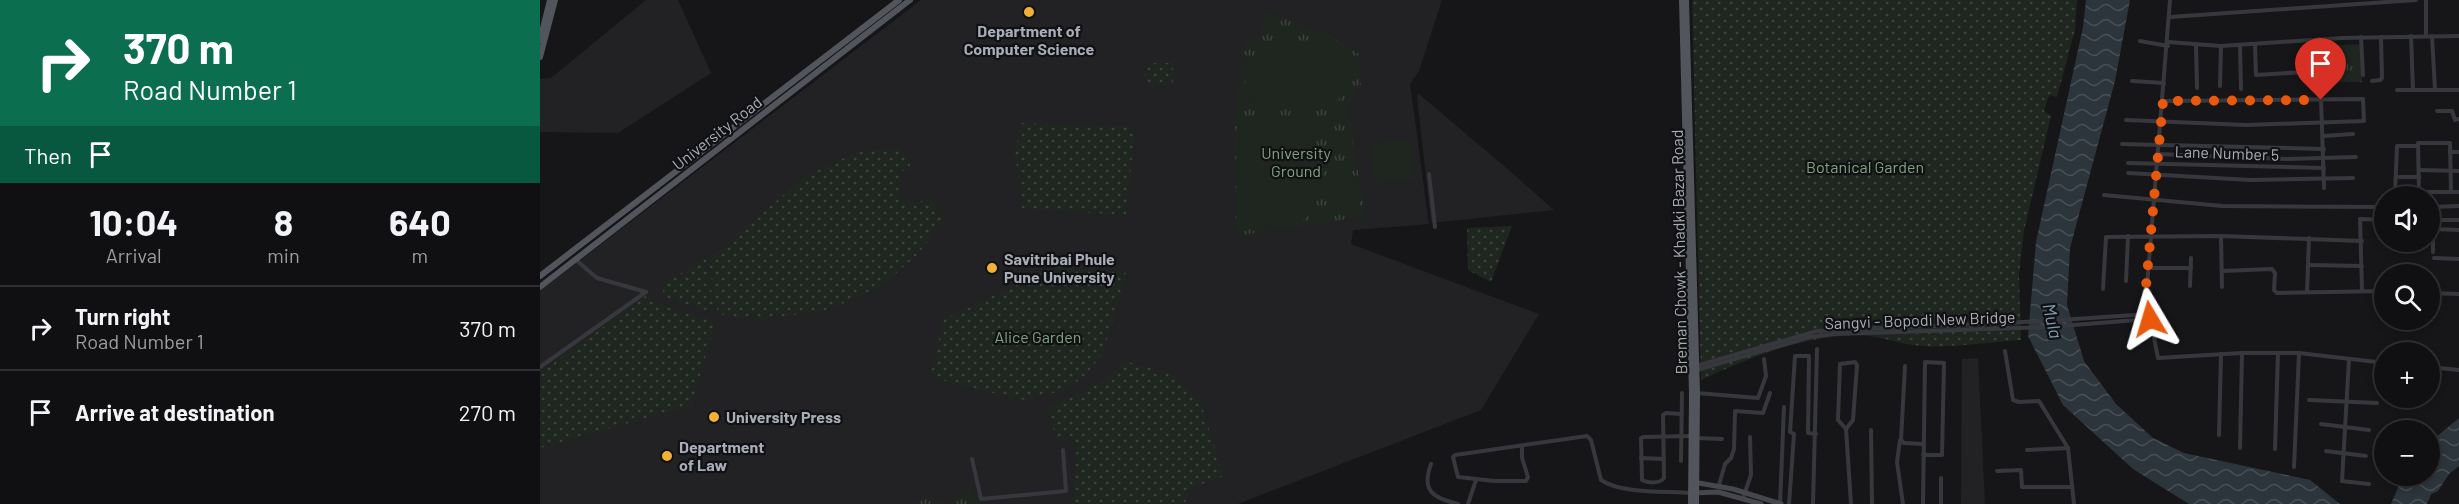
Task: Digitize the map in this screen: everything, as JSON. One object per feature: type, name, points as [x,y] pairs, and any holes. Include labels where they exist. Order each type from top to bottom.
[{"type":"main road","points":[[540,40],[550,0]]},
{"type":"main road","points":[[540,57],[555,0]]},
{"type":"main road","name":"University Road","points":[[540,276],[899,0]]},
{"type":"main road","name":"University Road","points":[[540,287],[910,0]]},
{"type":"main road","name":"Breman Chowk - Khadki Bazar Road","points":[[1682,0],[1696,368],[1694,393]]},
{"type":"main road","name":"Breman Chowk - Khadki Bazar Road","points":[[1686,0],[1696,504]]},
{"type":"main road","points":[[570,252],[575,259]]},
{"type":"main road","points":[[1694,482],[1719,485],[1761,504]]},
{"type":"main road","points":[[1694,493],[1718,492],[1744,495],[1780,504]]},
{"type":"main road","name":"Breman Chowk - Khadki Bazar Road","points":[[1691,504],[1694,493]]},
{"type":"street","points":[[2170,0],[2146,295],[2158,358],[2242,353],[2299,353],[2374,362]]},
{"type":"street","points":[[2170,17],[2416,0]]},
{"type":"street","points":[[2426,0],[2426,36]]},
{"type":"street","points":[[2411,36],[2413,90]]},
{"type":"street","points":[[2432,36],[2435,90]]},
{"type":"street","points":[[2140,41],[2221,46],[2361,37],[2459,36]]},
{"type":"street","points":[[2361,37],[2363,75]]},
{"type":"street","points":[[2372,81],[2382,78],[2381,37]]},
{"type":"street","points":[[2319,39],[2324,188]]},
{"type":"street","points":[[2254,44],[2256,75],[2320,70]]},
{"type":"street","points":[[2196,45],[2197,88]]},
{"type":"street","points":[[2240,45],[2241,88]]},
{"type":"street","points":[[2220,86],[2221,46]]},
{"type":"street","points":[[2132,81],[2164,83]]},
{"type":"street","points":[[2397,90],[2459,90]]},
{"type":"street","points":[[2126,120],[2246,125],[2364,121],[2363,99],[2163,101]]},
{"type":"street","points":[[2437,111],[2452,111],[2455,120],[2459,119]]},
{"type":"street","points":[[2324,136],[2353,134]]},
{"type":"street","points":[[2395,186],[2397,146],[2450,142],[2451,192]]},
{"type":"street","name":"Lane Number 5","points":[[2122,144],[2324,149]]},
{"type":"street","points":[[2418,146],[2419,186]]},
{"type":"street","points":[[2450,152],[2459,152]]},
{"type":"street","points":[[2157,154],[2324,159],[2356,157]]},
{"type":"street","name":"Lane Number 5","points":[[2128,163],[2324,168]]},
{"type":"street","points":[[2419,171],[2459,171]]},
{"type":"street","points":[[2128,173],[2250,180],[2353,178]]},
{"type":"street","points":[[1429,174],[1435,227]]},
{"type":"street","points":[[2399,177],[2419,177]]},
{"type":"street","points":[[2440,192],[2459,192]]},
{"type":"street","points":[[2104,195],[2153,201],[2254,207],[2374,207]]},
{"type":"street","points":[[2440,207],[2459,206]]},
{"type":"street","points":[[2362,290],[2360,219],[2374,220]]},
{"type":"street","points":[[2440,220],[2459,220]]},
{"type":"street","points":[[2440,229],[2459,230]]},
{"type":"street","points":[[2221,236],[2222,287]]},
{"type":"street","points":[[2103,289],[2106,237],[2221,236],[2362,241]]},
{"type":"street","points":[[2126,281],[2128,237]]},
{"type":"street","points":[[2307,292],[2309,238]]},
{"type":"street","points":[[2190,286],[2191,258]]},
{"type":"street","points":[[2434,258],[2459,259]]},
{"type":"street","points":[[540,367],[646,292],[597,278],[575,259]]},
{"type":"street","points":[[2308,265],[2362,266]]},
{"type":"street","points":[[2148,268],[2191,268]]},
{"type":"street","points":[[2223,271],[2272,269],[2276,273],[2276,293],[2374,291]]},
{"type":"street","points":[[2440,293],[2459,294]]},
{"type":"street","name":"Sangvi - Bopodi New Bridge","points":[[1696,368],[1817,331],[2150,316]]},
{"type":"street","points":[[1814,504],[1817,349]]},
{"type":"street","points":[[2006,351],[2013,400],[2039,402],[2068,448],[2074,504]]},
{"type":"street","points":[[2240,448],[2242,353]]},
{"type":"street","points":[[2275,449],[2278,353]]},
{"type":"street","points":[[2294,467],[2299,353]]},
{"type":"street","points":[[2219,435],[2221,354]]},
{"type":"street","points":[[1789,504],[1794,434],[1790,432],[1795,356],[1809,356],[1808,433],[1816,434]]},
{"type":"street","points":[[1694,393],[1758,398],[1766,376],[1764,359]]},
{"type":"street","points":[[2349,359],[2342,481],[2369,484]]},
{"type":"street","points":[[1846,429],[1853,420],[1857,365],[1855,362],[1840,364],[1838,420],[1846,429],[1851,504]]},
{"type":"street","points":[[1923,455],[1942,454],[1944,363],[1925,362],[1923,444],[1923,455],[1923,504]]},
{"type":"street","points":[[1903,504],[1897,462],[1905,366]]},
{"type":"street","points":[[2440,368],[2459,370]]},
{"type":"street","points":[[1682,393],[1682,462]]},
{"type":"street","points":[[1719,485],[1725,464],[1731,458],[1734,449],[1736,411],[1763,413],[1770,393]]},
{"type":"street","points":[[2309,400],[2374,403]]},
{"type":"street","points":[[1780,504],[1784,407]]},
{"type":"street","points":[[1681,414],[1664,414],[1664,436],[1664,478],[1659,482],[1642,480],[1641,438],[1664,436],[1681,436],[1722,439]]},
{"type":"street","points":[[2321,424],[2369,430]]},
{"type":"street","points":[[1871,430],[1872,504]]},
{"type":"street","points":[[1522,447],[1527,480],[1459,478],[1454,455],[1589,437],[1592,440],[1601,480],[1607,484],[1694,493]]},
{"type":"street","points":[[1744,495],[1751,475],[1750,437]]},
{"type":"street","points":[[1900,438],[1904,443],[1923,444]]},
{"type":"street","points":[[2027,450],[2068,448]]},
{"type":"street","points":[[972,459],[981,500],[1066,491],[1064,450]]},
{"type":"street","points":[[2326,451],[2366,456]]},
{"type":"street","points":[[1640,458],[1664,459]]},
{"type":"street","points":[[1431,464],[1426,479],[1428,486],[1435,496],[1458,504]]},
{"type":"street","points":[[1997,471],[2021,470],[2022,487],[2072,487]]},
{"type":"street","points":[[1941,478],[1941,504]]},
{"type":"street","points":[[1468,504],[1476,480]]},
{"type":"shaded area","points":[[646,0],[678,0],[711,73],[618,133],[540,132],[540,79],[551,78]]},
{"type":"shaded area","name":"Savitribai Phule Pune University","points":[[921,0],[1442,0],[1419,71],[1410,84],[1429,224],[1353,230],[1351,244],[1539,314],[1481,410],[1238,504],[540,504],[540,291]]},
{"type":"shaded area","points":[[1419,94],[1554,210],[1431,223],[1417,96]]},
{"type":"shaded area","points":[[1978,358],[1985,504],[1961,504],[1962,359]]},
{"type":"green space","name":"Botanical Garden","points":[[1692,0],[2077,0],[2075,30],[2057,97],[2049,95],[2044,111],[2051,116],[2024,231],[2019,275],[2021,340],[1958,346],[1921,346],[1861,335],[1833,337],[1775,350],[1701,380]]},
{"type":"green space","name":"University Ground","points":[[1265,10],[1330,36],[1359,54],[1361,84],[1347,104],[1365,216],[1236,236],[1235,120],[1244,41],[1260,38]]},
{"type":"green space","points":[[2362,44],[2362,82],[2326,82],[2325,46]]},
{"type":"green space","points":[[1339,45],[1340,51],[1351,64],[1352,80],[1345,94],[1331,103],[1276,108],[1263,106],[1253,100],[1246,90],[1247,72],[1260,52]]},
{"type":"green space","points":[[1150,63],[1173,63],[1173,85],[1150,85],[1144,75]]},
{"type":"green space","points":[[1311,115],[1317,167],[1313,168],[1317,188],[1315,205],[1306,217],[1294,226],[1280,229],[1266,227],[1252,220],[1240,199],[1240,122]]},
{"type":"green space","points":[[1022,123],[1135,127],[1126,215],[1022,208],[1015,152]]},
{"type":"green space","points":[[1410,139],[1415,180],[1374,184],[1369,143]]},
{"type":"green space","points":[[901,147],[913,170],[899,171],[901,203],[920,202],[928,197],[946,218],[916,256],[880,287],[828,310],[760,320],[718,314],[708,259],[807,175],[855,153]]},
{"type":"green space","points":[[1357,180],[1361,212],[1330,216],[1326,183]]},
{"type":"green space","points":[[1512,226],[1491,282],[1468,270],[1467,228]]},
{"type":"green space","points":[[706,258],[715,313],[667,298],[663,292],[664,284]]},
{"type":"green space","name":"Alice Garden","points":[[1054,267],[1126,273],[1103,353],[1084,377],[1062,391],[1021,400],[930,377],[944,319]]},
{"type":"green space","points":[[646,296],[673,310],[715,321],[692,405],[540,448],[540,373]]},
{"type":"green space","points":[[1124,361],[1172,374],[1202,406],[1223,476],[1189,489],[1185,504],[1073,504],[1077,442],[1056,438],[1048,409],[1103,381]]},
{"type":"green space","points":[[968,486],[980,504],[948,504]]},
{"type":"green space","points":[[927,497],[948,504],[911,504]]},
{"type":"water","name":"Mula","points":[[2086,0],[2130,0],[2115,81],[2070,248],[2067,305],[2084,361],[2116,404],[2153,438],[2184,453],[2310,480],[2340,504],[2189,504],[2133,469],[2063,405],[2028,336],[2036,242],[2083,27]]},
{"type":"water","points":[[2459,418],[2459,466],[2449,474],[2438,491],[2431,494],[2427,504],[2391,504],[2399,486],[2440,486],[2440,434]]},
{"type":"place","name":"Department of Computer Science","points":[[1029,12]]},
{"type":"place","name":"Savitribai Phule Pune University","points":[[992,268]]},
{"type":"place","name":"University Press","points":[[714,417]]},
{"type":"place","name":"Department of Law","points":[[667,456]]},
{"type":"route","points":[[2150,319],[2146,286],[2157,145],[2163,101],[2321,100]]}]
